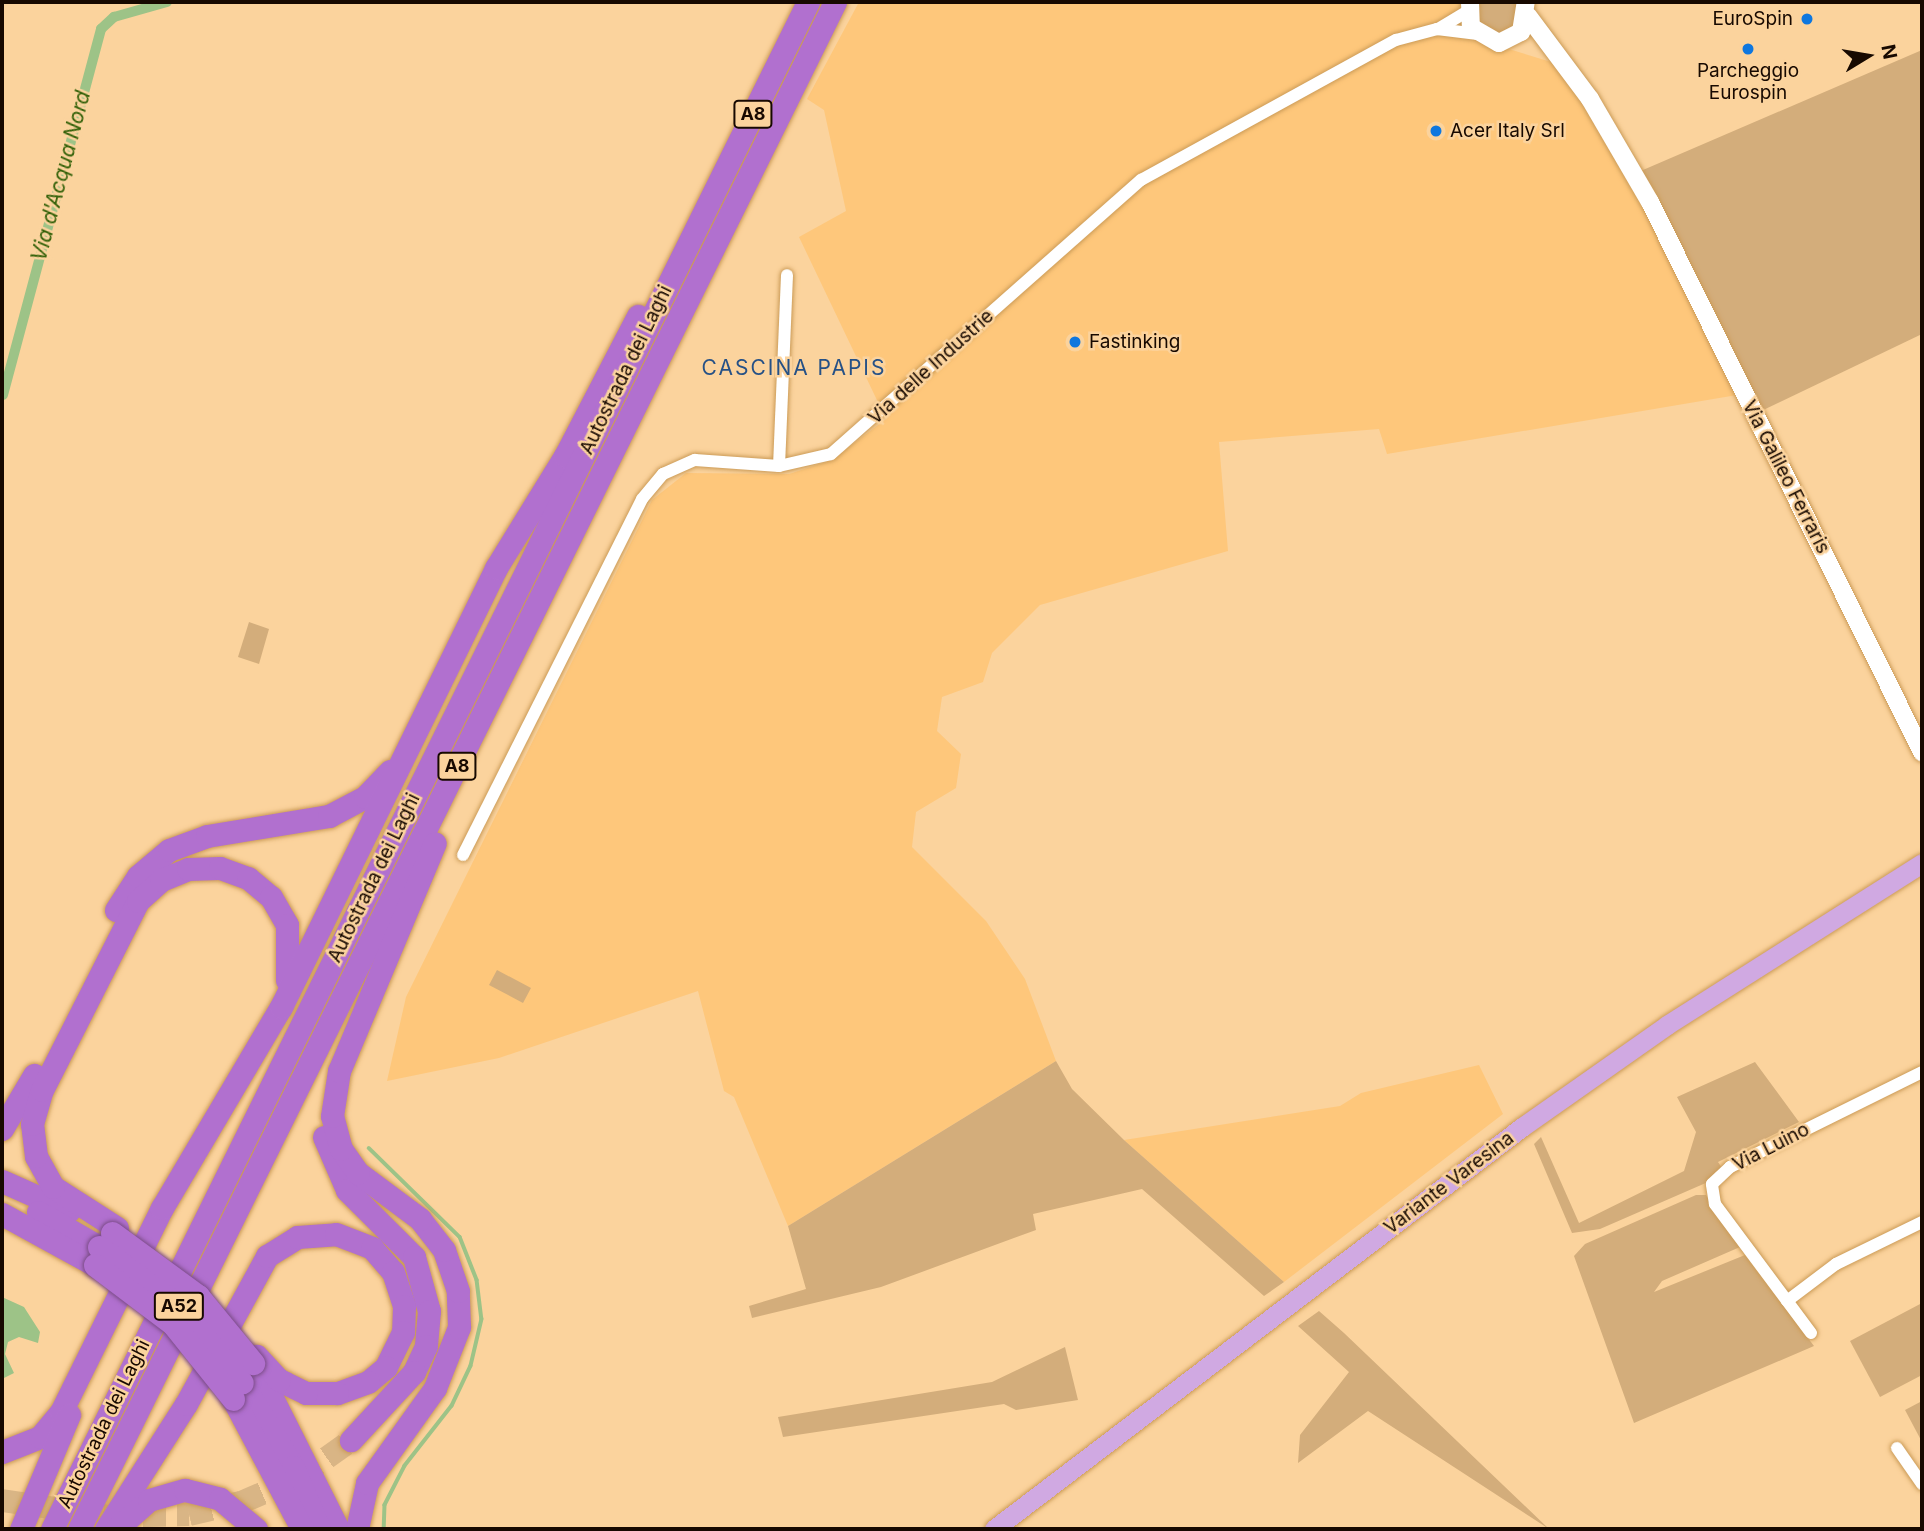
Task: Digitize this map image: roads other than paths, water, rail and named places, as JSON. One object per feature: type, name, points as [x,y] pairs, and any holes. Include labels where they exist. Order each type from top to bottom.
[{"type":"highway","name":"Autostrada dei Laghi","points":[[52,1529],[808,2]]},
{"type":"highway","name":"Autostrada dei Laghi","points":[[79,1529],[835,2]]},
{"type":"highway","points":[[2,1452],[48,1430],[92,1350],[162,1208],[255,1050],[496,568],[579,432],[619,347],[697,226]]},
{"type":"highway","points":[[351,1440],[414,1372],[429,1323],[419,1266],[341,1181],[323,1132],[330,1080],[466,783],[510,657]]},
{"type":"highway","points":[[2,1129],[121,902],[144,869],[191,840],[318,820],[358,802],[393,768],[444,673]]},
{"type":"highway","points":[[103,1249],[74,1204],[49,1181],[34,1148],[33,1115],[128,917],[148,889],[174,873],[204,867],[239,874],[263,889],[284,918],[289,973],[255,1050]]},
{"type":"highway","points":[[357,1529],[367,1483],[435,1388],[460,1316],[454,1276],[437,1239],[358,1173],[334,1128],[335,1083],[379,977]]},
{"type":"highway","points":[[2,1181],[103,1249]]},
{"type":"highway","name":"A52","points":[[2,1195],[103,1249],[178,1306],[246,1375],[293,1467],[319,1529]]},
{"type":"highway","name":"A52","points":[[2,1214],[103,1249],[133,1290],[180,1332],[246,1375],[302,1529]]},
{"type":"highway","points":[[2,1230],[103,1249],[143,1251],[207,1305],[246,1375],[313,1469],[338,1529]]},
{"type":"highway","points":[[106,1529],[186,1404],[267,1256],[297,1237],[336,1234],[372,1248],[393,1272],[404,1306],[403,1332],[386,1367],[368,1382],[337,1393],[306,1393],[279,1380],[246,1375]]},
{"type":"highway","points":[[21,1529],[92,1350]]},
{"type":"highway","points":[[116,1529],[149,1500],[185,1490],[220,1499],[256,1529]]},
{"type":"main road","name":"Variante Varesina","points":[[994,1529],[1522,1127],[1667,1025],[1922,863]]},
{"type":"street","points":[[1469,6],[1476,34],[1507,41],[1562,63]]},
{"type":"street","name":"Via delle Industrie","points":[[463,855],[653,484],[673,466],[695,460],[779,466],[815,461],[845,443],[1132,186],[1376,49],[1437,29],[1469,6]]},
{"type":"street","points":[[1507,41],[1527,6]]},
{"type":"street","name":"Via Galileo Ferraris","points":[[1527,6],[1650,202],[1922,752]]},
{"type":"street","name":"Via delle Industrie","points":[[1437,29],[1476,34]]},
{"type":"street","points":[[779,466],[787,275]]},
{"type":"street","name":"Via Luino","points":[[1811,1333],[1714,1204],[1712,1184],[1730,1167],[1922,1072]]},
{"type":"street","points":[[1787,1301],[1836,1264],[1922,1222]]},
{"type":"street","points":[[1897,1448],[1922,1484]]},
{"type":"waterway","name":"Via d'Acqua Nord","points":[[3,395],[101,29],[114,17],[167,2]]},
{"type":"waterway","points":[[369,1148],[460,1237],[477,1280],[482,1319],[471,1366],[452,1406],[405,1466],[385,1505],[384,1529]]},
{"type":"tunnel","points":[[2,1500],[109,1516],[189,1514],[241,1502],[299,1477],[351,1440]]},
{"type":"place","name":"EuroSpin","points":[[1807,19]]},
{"type":"place","name":"Parcheggio Eurospin","points":[[1748,49]]},
{"type":"place","name":"Acer Italy Srl","points":[[1436,131]]},
{"type":"place","name":"Fastinking","points":[[1075,342]]},
{"type":"district","name":"CASCINA PAPIS","points":[[794,368]]}]
